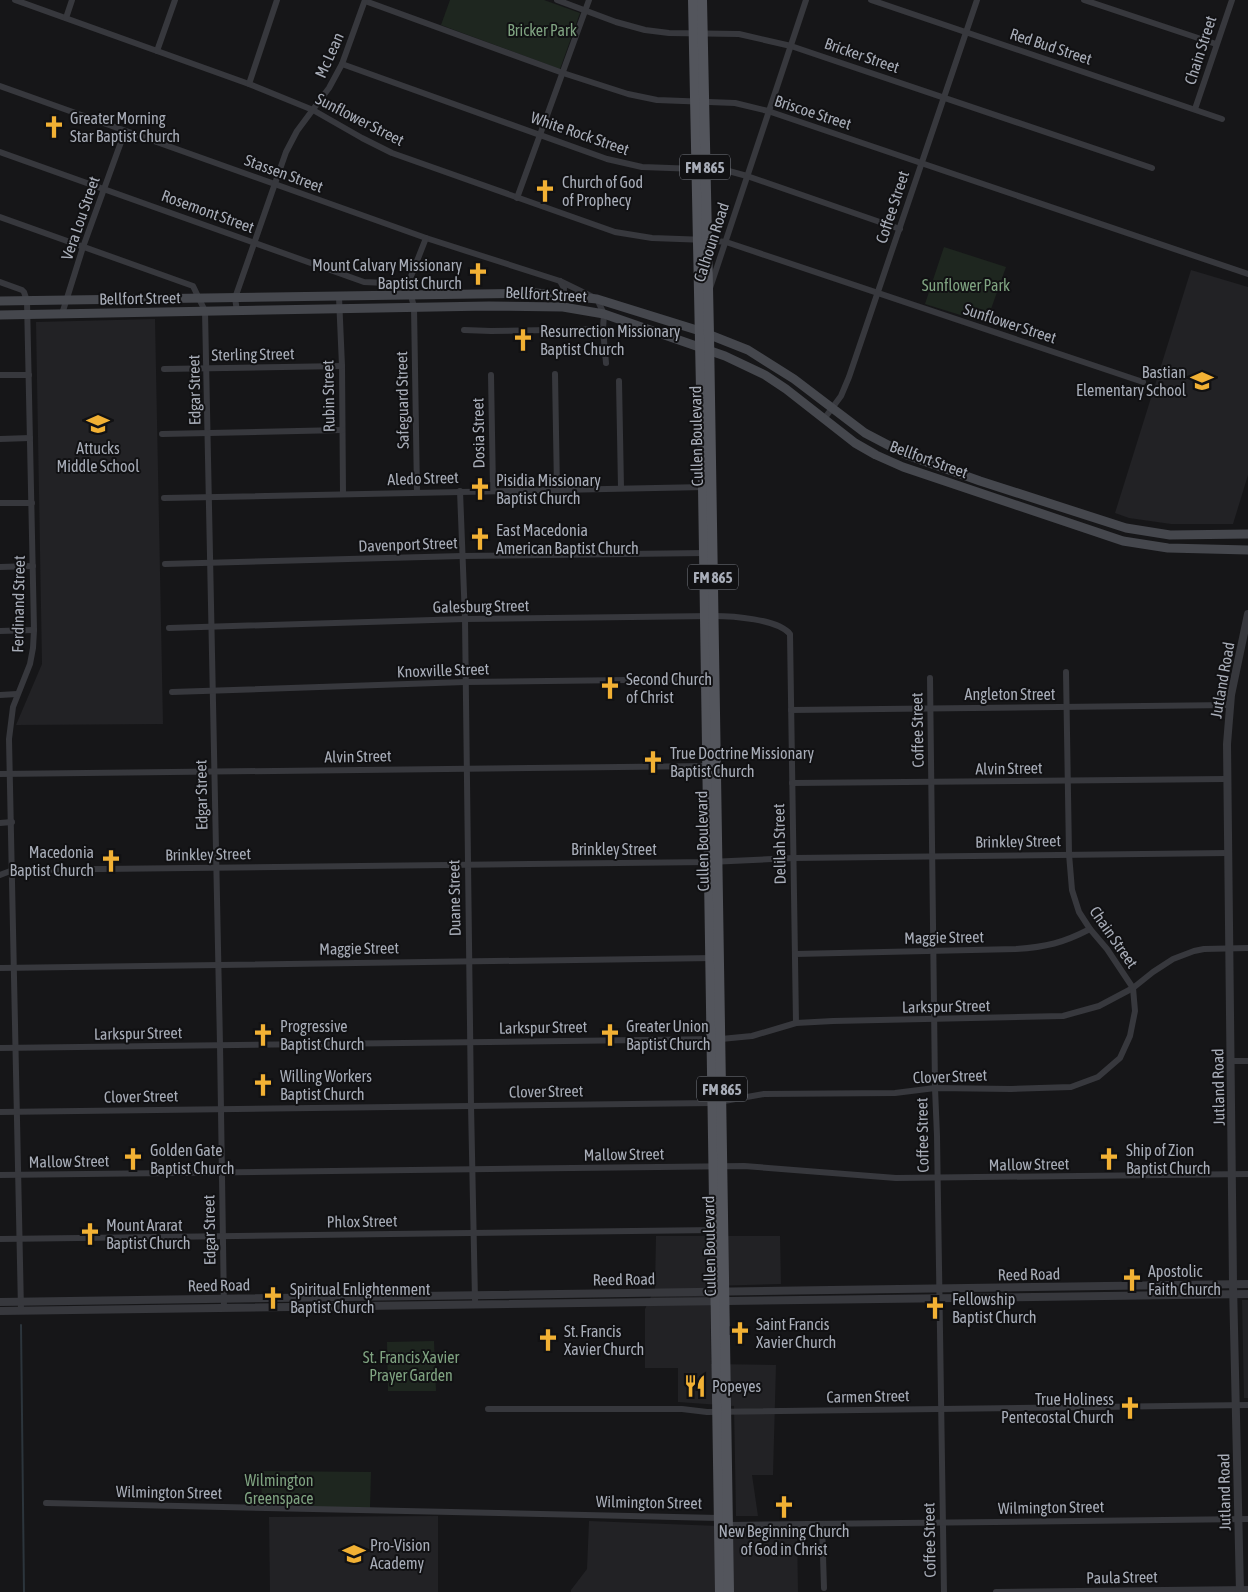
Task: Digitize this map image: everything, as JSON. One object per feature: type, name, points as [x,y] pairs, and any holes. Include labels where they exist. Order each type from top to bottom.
[{"type":"main road","name":"Cullen Boulevard","points":[[693,0],[698,33],[722,1412],[729,1525],[729,1592]]},
{"type":"main road","name":"Cullen Boulevard","points":[[698,33],[702,0]]},
{"type":"main road","name":"Cullen Boulevard","points":[[702,240],[708,293],[704,333]]},
{"type":"main road","name":"Bellfort Street","points":[[0,302],[536,293],[597,300],[704,333],[748,350],[794,379],[865,433],[907,455],[980,481],[1126,528],[1163,534],[1193,536],[1248,534]]},
{"type":"main road","points":[[489,294],[489,306]]},
{"type":"main road","points":[[137,300],[137,313]]},
{"type":"main road","name":"Bellfort Street","points":[[0,315],[489,306],[563,307],[604,314],[748,366],[786,389],[862,447],[903,467],[1123,541],[1144,545],[1248,550]]},
{"type":"main road","points":[[786,389],[794,379]]},
{"type":"main road","points":[[903,467],[907,455]]},
{"type":"main road","points":[[977,492],[980,481]]},
{"type":"main road","points":[[1049,517],[1053,505]]},
{"type":"main road","points":[[1123,541],[1126,528]]},
{"type":"main road","points":[[1193,536],[1193,548]]},
{"type":"main road","points":[[1222,548],[1248,543]]},
{"type":"main road","name":"Cullen Boulevard","points":[[720,1592],[719,1518],[722,1412]]},
{"type":"street","name":"Sunflower Street","points":[[15,0],[249,84],[313,110],[362,138],[392,152],[615,232],[652,238],[726,242],[1143,382]]},
{"type":"street","points":[[66,18],[72,0]]},
{"type":"street","points":[[157,51],[174,0]]},
{"type":"street","points":[[249,84],[277,0]]},
{"type":"street","name":"Mc Lean","points":[[237,311],[235,298],[286,152],[297,131],[329,88],[342,64],[365,0]]},
{"type":"street","name":"Briscoe Street","points":[[365,0],[563,73],[628,94],[657,100],[699,100],[735,103],[768,111],[1248,274]]},
{"type":"street","name":"Bricker Street","points":[[556,0],[645,30],[739,34],[791,46],[1152,168]]},
{"type":"street","points":[[517,198],[588,0]]},
{"type":"street","name":"Calhoun Road","points":[[708,293],[806,0]]},
{"type":"street","name":"Red Bud Street","points":[[871,0],[1222,119]]},
{"type":"street","name":"Coffee Street","points":[[824,419],[841,396],[849,377],[977,0]]},
{"type":"street","points":[[1084,0],[1216,44]]},
{"type":"street","name":"Chain Street","points":[[1196,109],[1232,0]]},
{"type":"street","name":"White Rock Street","points":[[342,64],[607,159],[642,167],[725,170],[900,229]]},
{"type":"street","name":"Stassen Street","points":[[0,86],[426,238],[560,281],[597,300]]},
{"type":"street","name":"Vera Lou Street","points":[[62,314],[83,247],[125,130]]},
{"type":"street","name":"Rosemont Street","points":[[0,152],[364,282],[408,284]]},
{"type":"street","points":[[0,218],[193,286],[205,312]]},
{"type":"street","points":[[408,284],[426,238]]},
{"type":"street","points":[[560,281],[564,288],[563,307]]},
{"type":"street","points":[[0,282],[22,290],[27,301]]},
{"type":"street","name":"Safeguard Street","points":[[408,284],[414,307],[417,492]]},
{"type":"street","name":"Rubin Street","points":[[339,297],[342,366],[343,494]]},
{"type":"street","points":[[597,300],[604,314],[603,329],[606,363]]},
{"type":"street","name":"Ferdinand Street","points":[[21,1306],[10,727],[17,694],[32,657],[34,630],[27,301]]},
{"type":"street","name":"Edgar Street","points":[[205,312],[224,1308]]},
{"type":"street","points":[[464,330],[603,329]]},
{"type":"street","name":"Sterling Street","points":[[164,370],[342,366]]},
{"type":"street","points":[[555,374],[557,489]]},
{"type":"street","points":[[0,375],[29,375]]},
{"type":"street","name":"Dosia Street","points":[[491,375],[493,490]]},
{"type":"street","points":[[619,381],[621,488]]},
{"type":"street","points":[[162,434],[342,430]]},
{"type":"street","points":[[0,439],[30,438]]},
{"type":"street","name":"Aledo Street","points":[[164,498],[707,487]]},
{"type":"street","name":"Duane Street","points":[[460,491],[465,619],[471,1105],[476,1304]]},
{"type":"street","points":[[0,503],[32,503]]},
{"type":"street","name":"Davenport Street","points":[[164,564],[462,556],[708,553]]},
{"type":"street","points":[[0,567],[33,566]]},
{"type":"street","name":"Jutland Road","points":[[1242,1590],[1233,1284],[1226,744],[1230,705],[1248,614]]},
{"type":"street","name":"Galesburg Street","points":[[169,628],[465,619],[735,616],[761,621],[787,630],[790,634]]},
{"type":"street","points":[[0,630],[34,630]]},
{"type":"street","name":"Delilah Street","points":[[790,634],[796,1023]]},
{"type":"street","name":"Chain Street","points":[[1066,672],[1069,854],[1072,890],[1079,912],[1133,988],[1135,1011],[1130,1036],[1120,1058],[1098,1077],[1091,1080]]},
{"type":"street","name":"Knoxville Street","points":[[172,692],[465,682],[710,678]]},
{"type":"street","name":"Coffee Street","points":[[930,678],[935,1020],[934,1088],[944,1592]]},
{"type":"street","points":[[0,695],[17,694]]},
{"type":"street","name":"Angleton Street","points":[[791,710],[1230,705]]},
{"type":"street","name":"Alvin Street","points":[[0,774],[711,766]]},
{"type":"street","name":"Alvin Street","points":[[792,783],[1226,779]]},
{"type":"street","points":[[0,823],[12,822]]},
{"type":"street","name":"Brinkley Street","points":[[0,875],[13,870],[713,862],[793,858],[1228,853]]},
{"type":"street","name":"Maggie Street","points":[[795,954],[1045,947],[1071,939],[1090,928]]},
{"type":"street","name":"Larkspur Street","points":[[0,1048],[716,1039],[752,1036],[796,1023],[1063,1016],[1099,1006],[1133,988],[1153,972],[1173,960],[1199,950],[1248,948]]},
{"type":"street","name":"Maggie Street","points":[[0,968],[714,958]]},
{"type":"street","points":[[1231,1061],[1248,1061]]},
{"type":"street","name":"Clover Street","points":[[0,1112],[717,1102],[764,1094],[895,1093],[934,1088],[1071,1087],[1091,1080]]},
{"type":"street","name":"Mallow Street","points":[[0,1175],[718,1167],[791,1169],[896,1178],[1248,1174]]},
{"type":"street","name":"Phlox Street","points":[[0,1239],[719,1230]]},
{"type":"street","name":"Reed Road","points":[[80,1305],[153,1309],[629,1302],[811,1291],[1248,1284]]},
{"type":"street","points":[[1147,1286],[1147,1296]]},
{"type":"street","points":[[1051,1287],[1051,1297]]},
{"type":"street","points":[[811,1291],[811,1300]]},
{"type":"street","points":[[629,1293],[629,1302]]},
{"type":"street","name":"Reed Road","points":[[0,1302],[21,1306],[223,1298],[629,1293],[811,1300],[1248,1294]]},
{"type":"street","points":[[552,1294],[552,1303]]},
{"type":"street","points":[[404,1296],[405,1305]]},
{"type":"street","points":[[285,1297],[285,1307]]},
{"type":"street","points":[[345,1297],[345,1306]]},
{"type":"street","points":[[153,1300],[153,1309]]},
{"type":"street","name":"Reed Road","points":[[0,1311],[21,1306]]},
{"type":"street","name":"Carmen Street","points":[[488,1409],[682,1409],[722,1412],[1248,1405]]},
{"type":"street","name":"Wilmington Street","points":[[46,1503],[719,1518],[729,1525],[1248,1519]]},
{"type":"street","points":[[822,1524],[824,1588]]},
{"type":"street","name":"Paula Street","points":[[996,1592],[1242,1590]]},
{"type":"shaded area","name":"Bastian Elementary School","points":[[1191,270],[1248,287],[1248,475],[1233,524],[1171,524],[1129,518],[1115,513]]},
{"type":"shaded area","name":"Attucks Middle School","points":[[155,319],[163,724],[16,725],[42,664],[36,322]]},
{"type":"shaded area","points":[[656,1236],[780,1236],[781,1284],[710,1286],[711,1364],[776,1365],[773,1475],[752,1475],[758,1516],[736,1516],[734,1406],[678,1402],[678,1368],[645,1368],[645,1309],[655,1288]]},
{"type":"shaded area","points":[[1242,1300],[1248,1300],[1248,1398],[1244,1398]]},
{"type":"shaded area","name":"Pro-Vision Academy","points":[[438,1516],[438,1592],[270,1592],[269,1517]]},
{"type":"shaded area","points":[[589,1521],[797,1529],[798,1592],[571,1592],[587,1569]]},
{"type":"green space","name":"Bricker Park","points":[[450,0],[544,0],[580,13],[560,69],[441,25]]},
{"type":"green space","name":"Sunflower Park","points":[[944,247],[1006,267],[986,323],[925,304]]},
{"type":"green space","name":"St. Francis Xavier Prayer Garden","points":[[434,1341],[436,1391],[388,1391],[387,1342]]},
{"type":"green space","name":"Wilmington Greenspace","points":[[261,1471],[371,1472],[370,1508],[262,1506]]},
{"type":"waterway","points":[[21,1325],[24,1592]]},
{"type":"place","name":"Greater Morning Star Baptist Church","points":[[54,127]]},
{"type":"place","name":"Church of God of Prophecy","points":[[545,191]]},
{"type":"place","name":"Mount Calvary Missionary Baptist Church","points":[[478,274]]},
{"type":"place","name":"Resurrection Missionary Baptist Church","points":[[523,340]]},
{"type":"place","name":"Bastian Elementary School","points":[[1202,381]]},
{"type":"place","name":"Attucks Middle School","points":[[98,424]]},
{"type":"place","name":"Pisidia Missionary Baptist Church","points":[[480,489]]},
{"type":"place","name":"East Macedonia American Baptist Church","points":[[480,539]]},
{"type":"place","name":"Second Church of Christ","points":[[610,688]]},
{"type":"place","name":"True Doctrine Missionary Baptist Church","points":[[653,762]]},
{"type":"place","name":"Macedonia Baptist Church","points":[[111,861]]},
{"type":"place","name":"Progressive Baptist Church","points":[[263,1035]]},
{"type":"place","name":"Greater Union Baptist Church","points":[[610,1035]]},
{"type":"place","name":"Willing Workers Baptist Church","points":[[263,1085]]},
{"type":"place","name":"Golden Gate Baptist Church","points":[[133,1159]]},
{"type":"place","name":"Ship of Zion Baptist Church","points":[[1109,1159]]},
{"type":"place","name":"Mount Ararat Baptist Church","points":[[90,1234]]},
{"type":"place","name":"Apostolic Faith Church","points":[[1132,1280]]},
{"type":"place","name":"Spiritual Enlightenment Baptist Church","points":[[273,1298]]},
{"type":"place","name":"Fellowship Baptist Church","points":[[935,1308]]},
{"type":"place","name":"Saint Francis Xavier Church","points":[[740,1333]]},
{"type":"place","name":"St. Francis Xavier Church","points":[[548,1340]]},
{"type":"place","name":"Popeyes","points":[[695,1386]]},
{"type":"place","name":"True Holiness Pentecostal Church","points":[[1130,1408]]},
{"type":"place","name":"New Beginning Church of God in Christ","points":[[784,1507]]},
{"type":"place","name":"Pro-Vision Academy","points":[[354,1554]]}]
